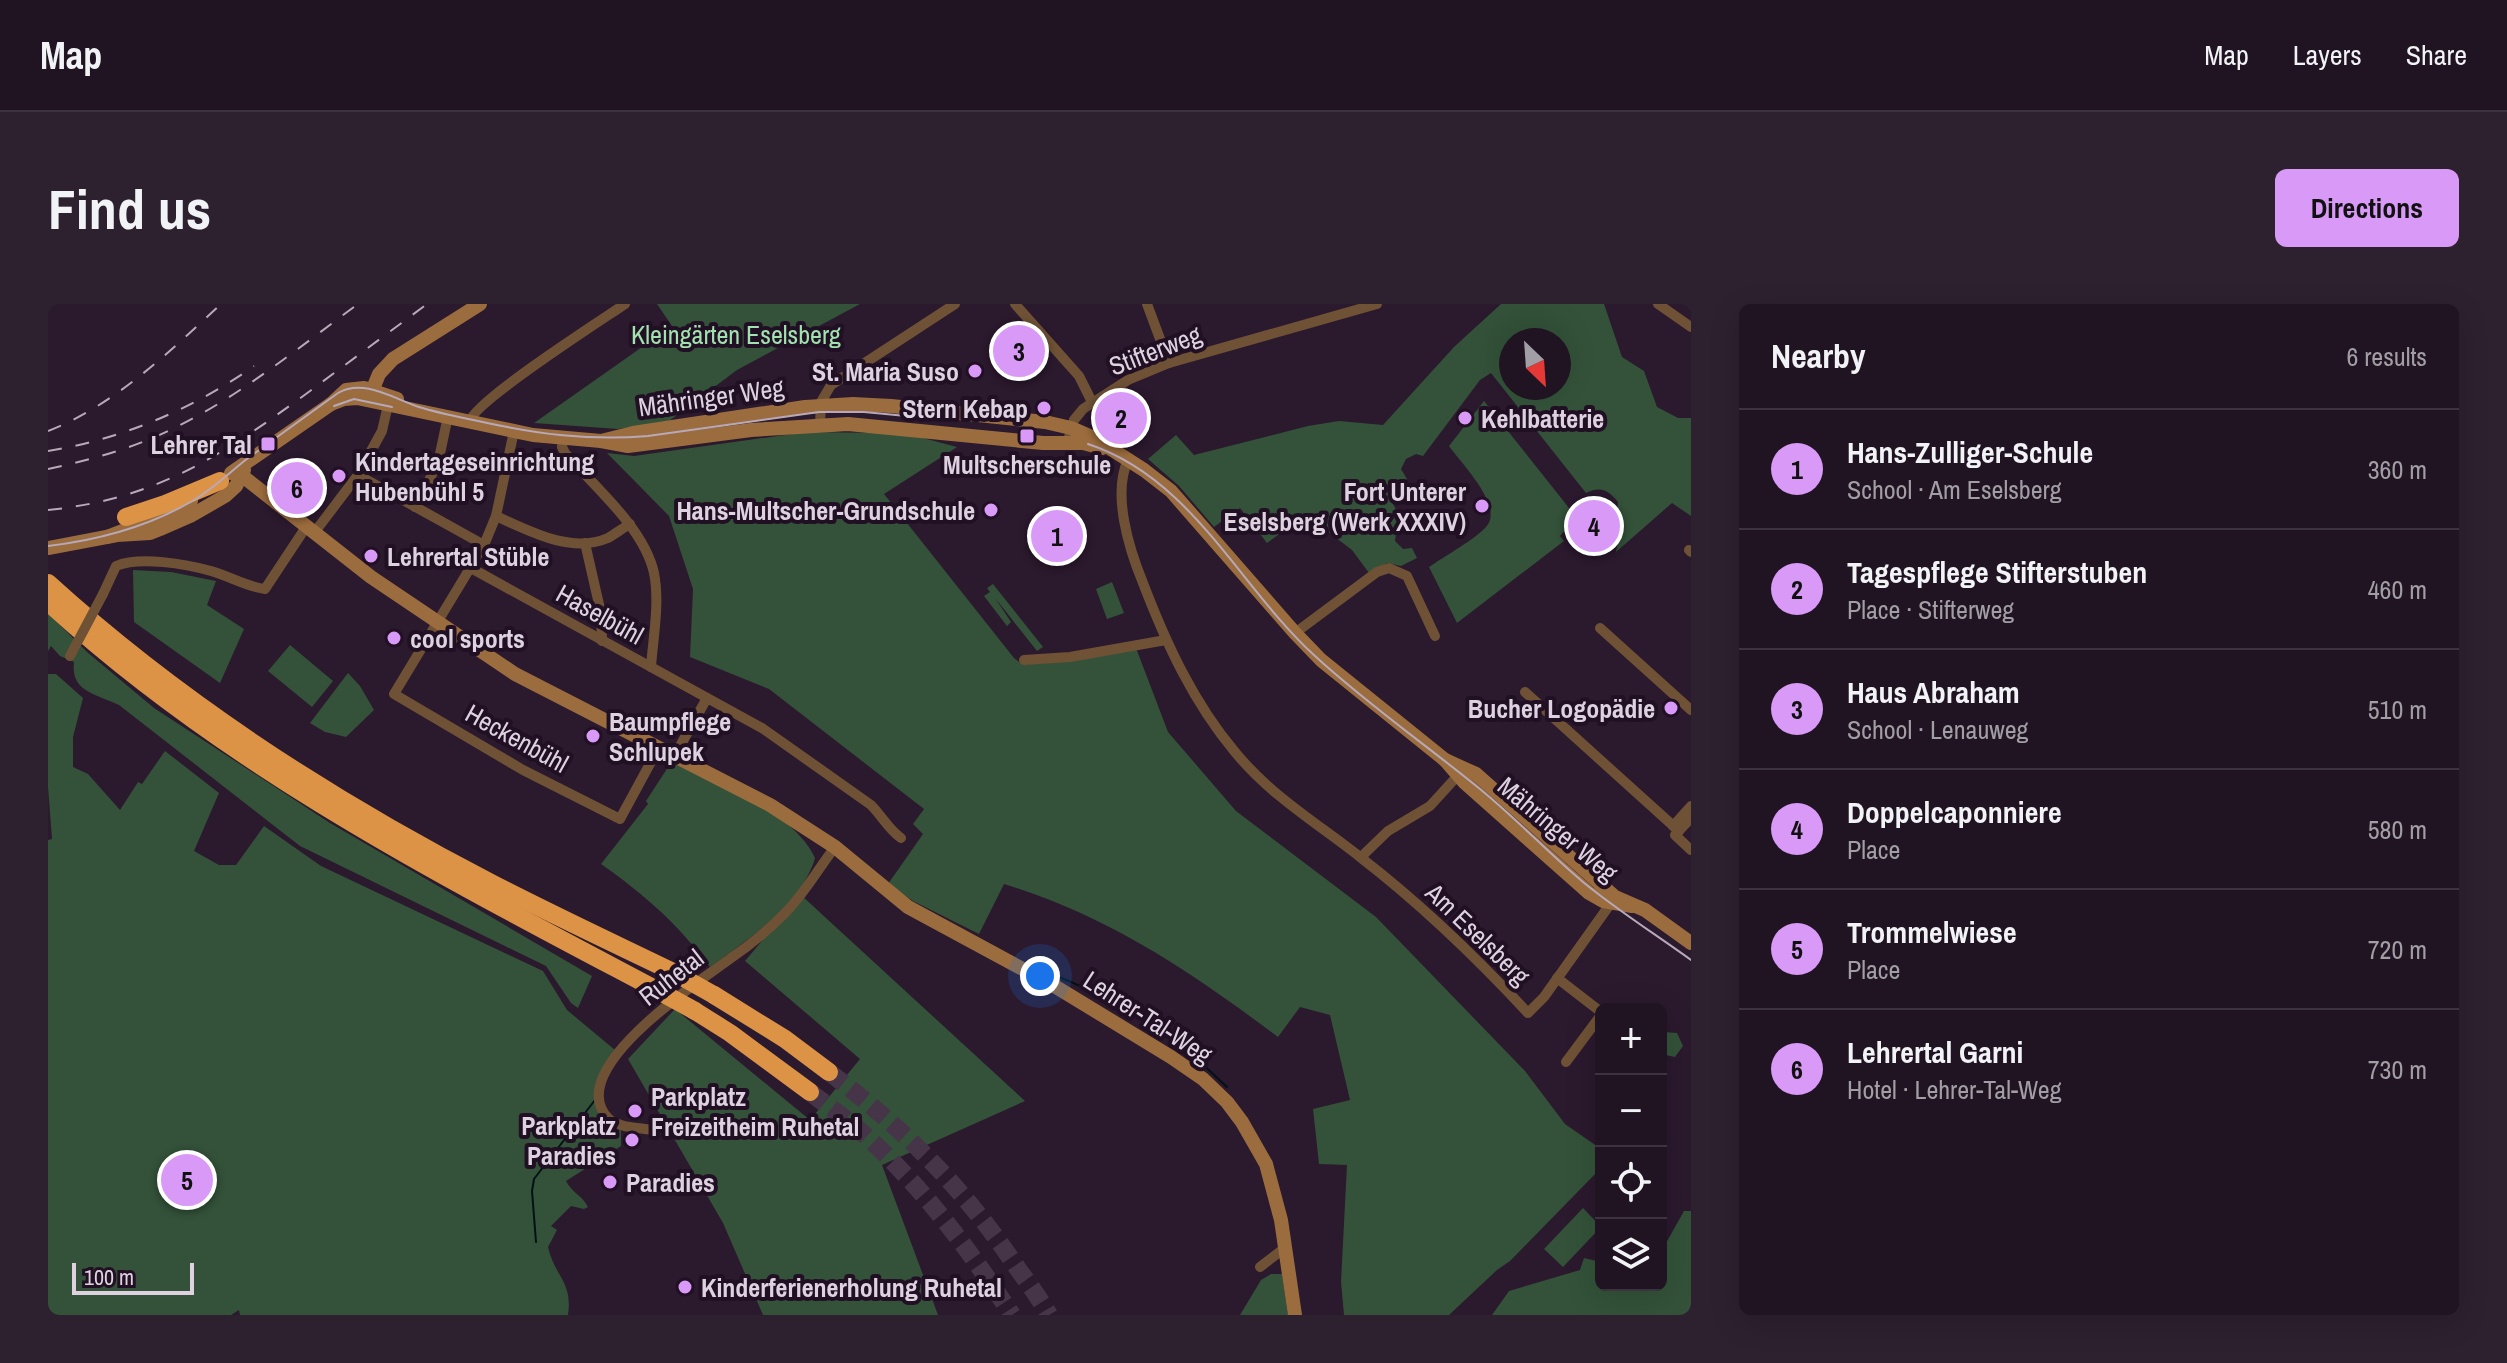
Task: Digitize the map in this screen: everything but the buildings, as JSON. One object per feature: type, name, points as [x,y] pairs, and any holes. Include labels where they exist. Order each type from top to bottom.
[{"type":"highway","points":[[126,517],[185,497],[232,475]]},
{"type":"highway","points":[[48,583],[167,682],[323,789],[492,884],[673,972],[785,1039],[829,1072]]},
{"type":"highway","points":[[48,602],[159,695],[317,804],[490,903],[695,1011],[810,1092]]},
{"type":"street","points":[[107,537],[182,506],[232,475],[346,390],[359,387],[370,395],[379,374],[393,359],[480,304]]},
{"type":"street","points":[[470,421],[476,409],[525,372],[625,304]]},
{"type":"street","points":[[820,425],[820,406],[834,382],[955,304]]},
{"type":"street","points":[[1015,304],[1079,376],[1092,402]]},
{"type":"street","points":[[1147,304],[1169,363]]},
{"type":"street","points":[[1658,304],[1691,327]]},
{"type":"street","name":"Stifterweg","points":[[1067,444],[1076,417],[1092,402],[1128,380],[1169,363],[1373,305]]},
{"type":"street","name":"Mähringer Weg","points":[[370,395],[388,405],[514,431],[628,446],[737,431],[875,425],[1027,442],[1083,443],[1110,450]]},
{"type":"street","name":"Mähringer Weg","points":[[370,395],[432,413]]},
{"type":"street","points":[[69,661],[116,566],[160,562],[208,570],[265,589],[310,530],[358,475],[382,431],[388,405]]},
{"type":"street","name":"Mähringer Weg","points":[[601,441],[633,433],[820,406],[891,406],[1045,422],[1090,436],[1153,476],[1181,500],[1295,633],[1333,670],[1445,760],[1496,791],[1613,900],[1645,910],[1691,943]]},
{"type":"street","points":[[415,507],[438,463],[448,416]]},
{"type":"street","points":[[437,623],[484,545],[496,516],[514,431]]},
{"type":"street","points":[[563,439],[565,453],[630,524],[654,572],[656,594],[651,667]]},
{"type":"street","name":"Am Eselsberg","points":[[1128,460],[1121,486],[1127,535],[1166,640],[1199,701],[1236,754],[1292,808],[1361,857],[1458,941],[1528,1013],[1613,900]]},
{"type":"street","points":[[48,548],[150,533],[171,525],[225,496],[236,486],[232,475]]},
{"type":"street","name":"Lehrer-Tal-Weg","points":[[232,475],[371,577],[515,674],[770,805],[835,847],[908,907],[1056,987],[1171,1057],[1218,1093],[1242,1122],[1266,1164],[1281,1220],[1295,1315]]},
{"type":"street","points":[[358,475],[484,545]]},
{"type":"street","points":[[496,516],[534,534],[585,543],[607,538],[630,524]]},
{"type":"street","points":[[585,543],[601,613],[602,641]]},
{"type":"street","name":"Haselbühl","points":[[471,568],[762,728],[871,805],[890,830],[901,838]]},
{"type":"street","points":[[1295,633],[1377,572],[1389,568],[1407,576],[1435,636]]},
{"type":"street","name":"Heckenbühl","points":[[437,623],[394,694],[523,770],[620,819],[658,749]]},
{"type":"street","points":[[1600,628],[1691,710]]},
{"type":"street","points":[[1024,660],[1070,657],[1166,640]]},
{"type":"street","points":[[1525,692],[1676,831],[1691,850]]},
{"type":"street","points":[[675,755],[707,698]]},
{"type":"street","points":[[1361,857],[1388,831],[1430,806],[1462,771]]},
{"type":"street","points":[[1676,831],[1691,806]]},
{"type":"street","points":[[1676,831],[1691,818]]},
{"type":"street","name":"Ruhetal","points":[[656,1131],[621,1124],[609,1118],[599,1095],[608,1066],[620,1049],[651,1019],[785,914],[835,847]]},
{"type":"street","name":"Am Eselsberg","points":[[1557,978],[1595,1009]]},
{"type":"street","name":"Am Eselsberg","points":[[1566,1062],[1595,1022]]},
{"type":"street","points":[[1260,1267],[1286,1247]]},
{"type":"green space","name":"Kleingärten Eselsberg","points":[[657,304],[860,304],[737,370],[669,421],[618,429],[534,423],[672,326]]},
{"type":"green space","points":[[1501,304],[1604,304],[1622,357],[1644,371],[1657,407],[1678,418],[1691,418],[1691,516],[1672,503],[1616,552],[1618,502],[1604,490],[1586,493],[1512,400],[1571,400],[1571,328],[1499,328],[1499,383],[1491,373],[1480,380],[1423,456],[1416,454],[1406,459],[1401,469],[1407,479],[1391,500],[1405,527],[1396,533],[1395,541],[1403,549],[1412,548],[1417,558],[1401,566],[1387,563],[1369,573],[1352,550],[1306,515],[1267,543],[1240,508],[1214,527],[1179,486],[1148,459],[1176,435],[1194,455],[1339,421],[1383,425],[1454,347]]},
{"type":"green space","points":[[1484,401],[1573,513],[1567,517],[1567,528],[1560,536],[1564,541],[1457,623],[1429,567],[1474,537],[1486,527],[1490,518],[1486,497],[1449,446]]},
{"type":"green space","points":[[806,432],[889,433],[957,447],[884,494],[1014,658],[1023,665],[1136,648],[1168,732],[1236,811],[1376,917],[1525,1071],[1565,1124],[1595,1145],[1595,1174],[1510,1261],[1449,1315],[1344,1315],[1341,1282],[1347,1165],[1319,1164],[1313,1109],[1350,1100],[1330,1015],[1300,1007],[1278,1037],[1148,948],[1079,912],[1042,897],[1004,884],[979,934],[913,901],[888,884],[923,834],[913,824],[924,809],[769,689],[690,657],[693,589],[669,516],[607,453],[634,456]]},
{"type":"green space","points":[[133,570],[171,572],[216,581],[207,605],[244,629],[220,683],[134,622]]},
{"type":"green space","points":[[1112,582],[1124,613],[1107,619],[1096,589]]},
{"type":"green space","points":[[993,584],[1043,647],[1037,651],[995,598],[1011,622],[1007,626],[984,596]]},
{"type":"green space","points":[[48,613],[87,652],[154,708],[330,823],[592,976],[578,1008],[571,1003],[546,966],[300,846],[119,705],[87,691],[76,680],[74,662],[60,656],[51,646],[48,651]]},
{"type":"green space","points":[[290,645],[333,681],[312,707],[268,671]]},
{"type":"green space","points":[[348,673],[374,710],[346,737],[325,732],[310,723]]},
{"type":"green space","points":[[48,674],[56,674],[83,698],[73,737],[73,767],[88,774],[120,810],[138,782],[142,784],[165,751],[219,793],[194,851],[219,865],[236,865],[264,826],[321,866],[543,971],[567,1010],[615,1050],[596,1084],[595,1103],[605,1120],[621,1131],[621,1146],[566,1181],[588,1207],[571,1206],[551,1226],[557,1230],[548,1247],[566,1287],[568,1315],[240,1315],[239,1310],[231,1315],[51,1315],[48,1311],[48,840],[52,839],[48,787]]},
{"type":"green space","points":[[674,758],[773,813],[805,842],[815,858],[808,875],[786,906],[710,967],[660,911],[601,864],[648,804],[646,801]]},
{"type":"green space","points":[[801,895],[1025,1101],[882,1165],[938,1315],[763,1315],[723,1223],[628,1059],[675,1009],[810,1120],[860,1059],[745,961]]},
{"type":"green space","points":[[1667,1032],[1677,1033],[1683,1046],[1675,1057],[1667,1055]]},
{"type":"green space","points":[[1583,1208],[1595,1221],[1595,1233],[1563,1267],[1544,1249]]},
{"type":"green space","points":[[1684,1211],[1691,1211],[1691,1315],[1492,1315],[1509,1291],[1580,1270],[1584,1258],[1595,1261],[1595,1291],[1667,1291],[1667,1241]]},
{"type":"green space","points":[[1271,1274],[1282,1274],[1288,1315],[1240,1315],[1261,1280]]},
{"type":"waterway","points":[[1046,972],[1096,993],[1143,1020],[1187,1051],[1227,1087]]},
{"type":"waterway","points":[[536,1242],[534,1179],[595,1100]]},
{"type":"tunnel","points":[[829,1072],[909,1139],[955,1186],[997,1239],[1049,1315]]},
{"type":"tunnel","points":[[810,1092],[859,1130],[923,1194],[961,1241],[1012,1315]]},
{"type":"tram line","points":[[48,546],[124,530],[177,509],[201,495],[338,393],[348,389],[379,391],[426,409],[500,426],[584,437],[648,436],[819,412],[864,412],[938,419]]},
{"type":"tram line","points":[[334,406],[354,399],[392,407]]},
{"type":"tram line","points":[[1088,444],[1124,460],[1157,482],[1212,537],[1262,599],[1315,656],[1489,797],[1583,882],[1691,960]]},
{"type":"railway","points":[[48,431],[96,407],[140,376],[221,304]]},
{"type":"railway","points":[[48,469],[125,448],[195,417],[267,372],[358,304]]},
{"type":"railway","points":[[48,510],[123,496],[188,470],[279,414],[427,304]]},
{"type":"railway","points":[[48,451],[103,439],[156,420],[206,396],[254,366]]},
{"type":"place","name":"Haus Abraham","points":[[1019,351]]},
{"type":"place","name":"St. Maria Suso","points":[[975,371]]},
{"type":"place","name":"Stern Kebap","points":[[1044,408]]},
{"type":"place","name":"Tagespflege Stifterstuben","points":[[1121,418]]},
{"type":"place","name":"Kehlbatterie","points":[[1465,418]]},
{"type":"place","name":"Multscherschule","points":[[1027,436]]},
{"type":"place","name":"Lehrer Tal","points":[[268,444]]},
{"type":"place","name":"Kindertageseinrichtung Hubenbühl 5","points":[[339,476]]},
{"type":"place","name":"Lehrertal Garni","points":[[297,488]]},
{"type":"place","name":"Fort Unterer Eselsberg (Werk XXXIV)","points":[[1482,506]]},
{"type":"place","name":"Hans-Multscher-Grundschule","points":[[991,510]]},
{"type":"place","name":"Doppelcaponniere","points":[[1594,526]]},
{"type":"place","name":"Hans-Zulliger-Schule","points":[[1057,536]]},
{"type":"place","name":"Lehrertal Stüble","points":[[371,556]]},
{"type":"place","name":"cool sports","points":[[394,638]]},
{"type":"place","name":"Bucher Logopädie","points":[[1671,708]]},
{"type":"place","name":"Baumpflege Schlupek","points":[[593,736]]},
{"type":"place","name":"Parkplatz Freizeitheim Ruhetal","points":[[635,1111]]},
{"type":"place","name":"Parkplatz Paradies","points":[[632,1140]]},
{"type":"place","name":"Trommelwiese","points":[[187,1180]]},
{"type":"place","name":"Paradies","points":[[610,1182]]},
{"type":"place","name":"Kinderferienerholung Ruhetal","points":[[685,1287]]}]
